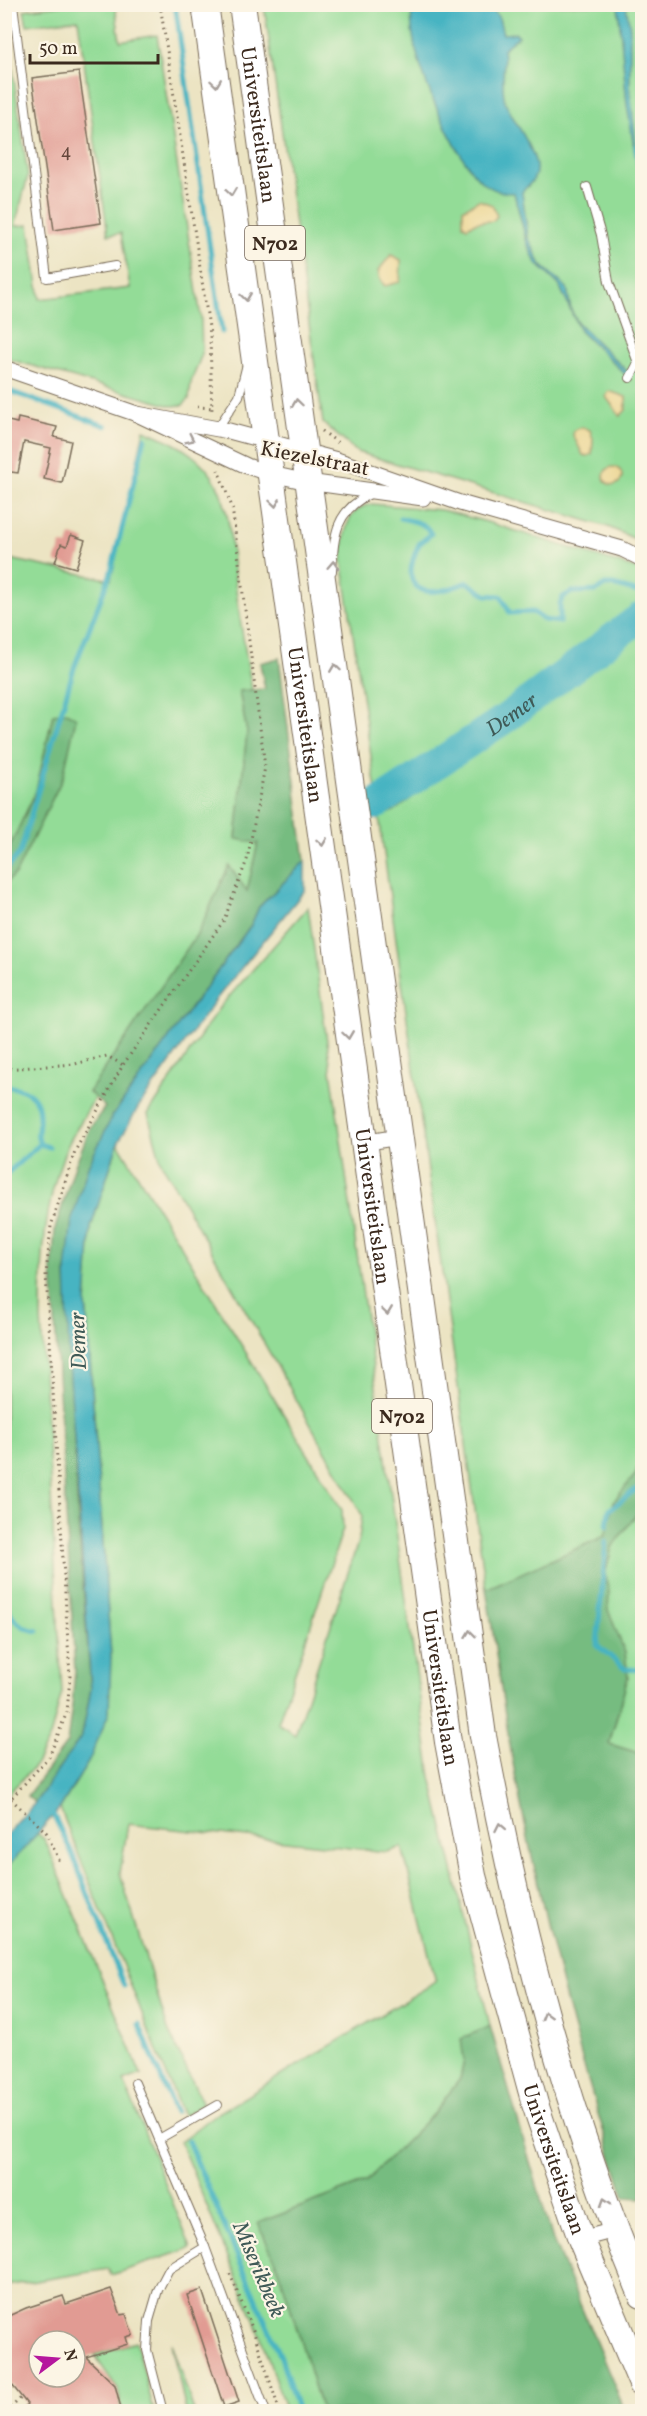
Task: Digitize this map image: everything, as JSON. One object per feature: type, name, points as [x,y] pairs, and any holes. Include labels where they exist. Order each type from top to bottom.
[{"type":"highway","name":"Universiteitslaan","points":[[205,4],[448,1742],[473,1876],[535,2104],[581,2238],[642,2384]]},
{"type":"highway","name":"Universiteitslaan","points":[[242,4],[483,1736],[508,1869],[566,2085],[615,2230],[642,2295]]},
{"type":"street","name":"Kiezelstraat","points":[[4,368],[137,414],[241,463],[271,474],[308,482],[460,503]]},
{"type":"street","name":"Kiezelstraat","points":[[137,414],[217,429],[337,460],[460,503],[622,549],[642,559]]},
{"type":"street","points":[[363,1143],[399,1137]]},
{"type":"street","points":[[581,2238],[615,2230]]},
{"type":"lane","points":[[13,4],[47,278],[115,266]]},
{"type":"lane","points":[[587,187],[601,235],[609,282],[638,363],[630,378]]},
{"type":"lane","points":[[217,429],[239,396],[253,344]]},
{"type":"lane","points":[[329,623],[334,540],[338,525],[349,507],[375,491]]},
{"type":"lane","points":[[135,2083],[205,2247],[267,2412]]},
{"type":"lane","points":[[159,2139],[218,2105]]},
{"type":"lane","points":[[163,2412],[147,2350],[149,2321],[158,2290],[168,2269],[205,2247]]},
{"type":"path","points":[[160,4],[210,334],[212,408]]},
{"type":"path","points":[[4,1806],[49,1757],[66,1712],[70,1677],[46,1274],[51,1226],[75,1152],[123,1065],[224,920],[247,860],[261,790],[265,767],[232,507]]},
{"type":"path","points":[[4,1069],[40,1068],[107,1056],[123,1065]]},
{"type":"path","points":[[11,1800],[46,1832],[60,1862]]},
{"type":"path","points":[[6,2412],[21,2397]]},
{"type":"green space","points":[[60,5],[115,5],[120,41],[157,35],[201,318],[202,354],[191,382],[189,399],[183,405],[171,406],[5,358],[5,17],[28,176],[15,226],[29,225],[40,299],[130,288],[121,233],[108,235],[78,19],[27,25],[24,10]]},
{"type":"green space","points":[[264,5],[642,5],[642,542],[608,527],[357,452],[323,423]]},
{"type":"green space","points":[[144,430],[172,442],[193,456],[208,471],[225,507],[238,609],[252,690],[239,691],[247,732],[236,838],[258,843],[247,892],[229,866],[198,933],[89,1093],[95,1097],[67,1147],[57,1174],[45,1234],[41,1317],[62,1692],[50,1737],[35,1766],[5,1797],[5,884],[16,873],[63,777],[53,714],[36,791],[5,857],[5,558],[111,580]]},
{"type":"green space","points":[[372,504],[441,510],[640,570],[642,571],[642,606],[593,644],[376,790],[342,560],[347,525],[356,511]]},
{"type":"green space","points":[[642,628],[642,1451],[636,1474],[614,1501],[605,1536],[486,1589],[379,817],[394,811]]},
{"type":"green space","points":[[279,658],[305,861],[259,907],[251,925],[113,1115],[66,1271],[78,1520],[91,1689],[82,1736],[35,1803],[27,1796],[67,1743],[75,1671],[52,1268],[55,1229],[74,1168],[90,1128],[105,1107],[89,1092],[198,933],[229,866],[247,891],[258,843],[236,839],[247,732],[239,691],[265,689],[260,663]]},
{"type":"green space","points":[[67,712],[76,718],[63,777],[16,873],[5,884],[5,857],[36,791],[53,714]]},
{"type":"green space","points":[[308,907],[431,1777],[490,2026],[462,2039],[464,2061],[460,2079],[433,2114],[366,2182],[259,2223],[280,2273],[322,2411],[286,2411],[258,2329],[180,2142],[210,2118],[436,1982],[402,1847],[387,1852],[128,1824],[120,1873],[168,2030],[203,2104],[183,2116],[60,1808],[89,1761],[111,1656],[86,1303],[91,1227],[118,1143],[342,1510],[343,1529],[278,1723],[295,1735],[359,1539],[362,1515],[161,1162],[148,1114],[219,1008]]},
{"type":"green space","points":[[642,1451],[642,1507],[612,1547],[605,1574],[609,1592],[608,1610],[625,1653],[628,1677],[609,1744],[642,1754],[642,2198],[625,2197],[594,2101],[567,2003],[531,1855],[506,1724],[486,1589],[605,1536],[614,1501],[636,1474]]},
{"type":"green space","points":[[642,1507],[642,1754],[609,1744],[628,1677],[625,1653],[608,1610],[609,1592],[605,1575],[612,1547]]},
{"type":"green space","points":[[37,1833],[45,1840],[141,2074],[124,2081],[191,2248],[111,2275],[108,2269],[5,2286],[5,1870]]},
{"type":"green space","points":[[490,2026],[553,2240],[625,2411],[322,2411],[280,2273],[258,2223],[366,2182],[433,2114],[460,2079],[464,2061],[461,2039]]},
{"type":"green space","points":[[136,2342],[154,2411],[122,2411],[118,2389],[94,2355]]},
{"type":"green space","points":[[171,2343],[194,2411],[186,2411]]},
{"type":"sand","points":[[479,200],[492,205],[497,216],[493,221],[477,222],[467,227],[463,224],[463,209]]},
{"type":"sand","points":[[391,255],[401,260],[400,282],[385,286],[380,280],[378,271]]},
{"type":"sand","points":[[609,391],[626,397],[626,410],[620,416],[606,397]]},
{"type":"sand","points":[[582,427],[590,430],[593,439],[592,454],[588,456],[583,455],[573,435],[574,430]]},
{"type":"sand","points":[[609,467],[617,467],[622,472],[620,483],[609,485],[604,480],[604,472]]},
{"type":"water","points":[[414,5],[489,5],[499,18],[503,34],[516,33],[519,36],[503,49],[503,88],[508,109],[526,139],[535,161],[534,178],[522,192],[528,237],[541,265],[567,288],[571,310],[578,323],[628,372],[626,375],[580,331],[559,285],[536,263],[527,243],[514,193],[497,190],[481,181],[457,148],[421,69],[411,21]]},
{"type":"water","points":[[618,5],[626,5],[630,28],[630,89],[642,197],[627,105]]},
{"type":"water","name":"Demer","points":[[305,861],[305,890],[217,998],[139,1106],[118,1143],[91,1227],[86,1303],[111,1656],[109,1713],[89,1761],[60,1808],[5,1870],[5,1836],[35,1803],[82,1736],[91,1689],[69,1362],[66,1271],[72,1219],[88,1166],[113,1115],[251,925],[259,907]]},
{"type":"building","points":[[79,72],[101,223],[54,230],[32,78]]},
{"type":"building","points":[[18,418],[57,427],[54,437],[71,441],[62,483],[44,479],[51,448],[24,442],[18,473],[4,471],[4,420],[17,423]]},
{"type":"building","points":[[71,535],[85,540],[76,568],[55,562],[61,544],[67,546]]},
{"type":"building","points":[[111,2289],[121,2315],[126,2314],[133,2335],[126,2337],[128,2344],[87,2357],[87,2329],[27,2329],[27,2389],[87,2389],[87,2358],[115,2385],[122,2412],[20,2412],[27,2404],[12,2385],[4,2390],[4,2318],[63,2296],[66,2304]]},
{"type":"building","points":[[202,2290],[239,2402],[224,2407],[187,2295]]},
{"type":"waterway","points":[[175,4],[222,332]]},
{"type":"waterway","points":[[636,146],[642,190]]},
{"type":"waterway","points":[[4,389],[106,426]]},
{"type":"waterway","points":[[4,871],[20,853],[74,668],[110,575],[145,438]]},
{"type":"waterway","points":[[400,518],[422,524],[431,534],[419,544],[411,574],[414,583],[419,588],[428,591],[453,588],[467,582],[486,595],[501,596],[510,613],[533,612],[544,620],[560,622],[560,604],[563,597],[572,592],[596,591],[605,585],[613,585],[642,593]]},
{"type":"waterway","name":"Demer","points":[[375,805],[506,718],[642,616]]},
{"type":"waterway","points":[[4,1086],[24,1090],[33,1097],[38,1108],[40,1144],[49,1147]]},
{"type":"waterway","points":[[4,1176],[40,1144]]},
{"type":"waterway","points":[[4,1228],[10,1266],[4,1312]]},
{"type":"waterway","points":[[607,1526],[609,1510],[642,1485]]},
{"type":"waterway","points":[[4,1531],[4,1553]]},
{"type":"waterway","points":[[606,1541],[597,1645],[625,1669],[642,1670]]},
{"type":"waterway","points":[[4,1593],[14,1619],[24,1627],[38,1631]]},
{"type":"waterway","name":"Miserikbeek","points":[[51,1810],[71,1851],[124,1986]]},
{"type":"waterway","name":"Miserikbeek","points":[[139,2024],[175,2112]]},
{"type":"waterway","name":"Miserikbeek","points":[[188,2141],[281,2357],[298,2412]]}]
